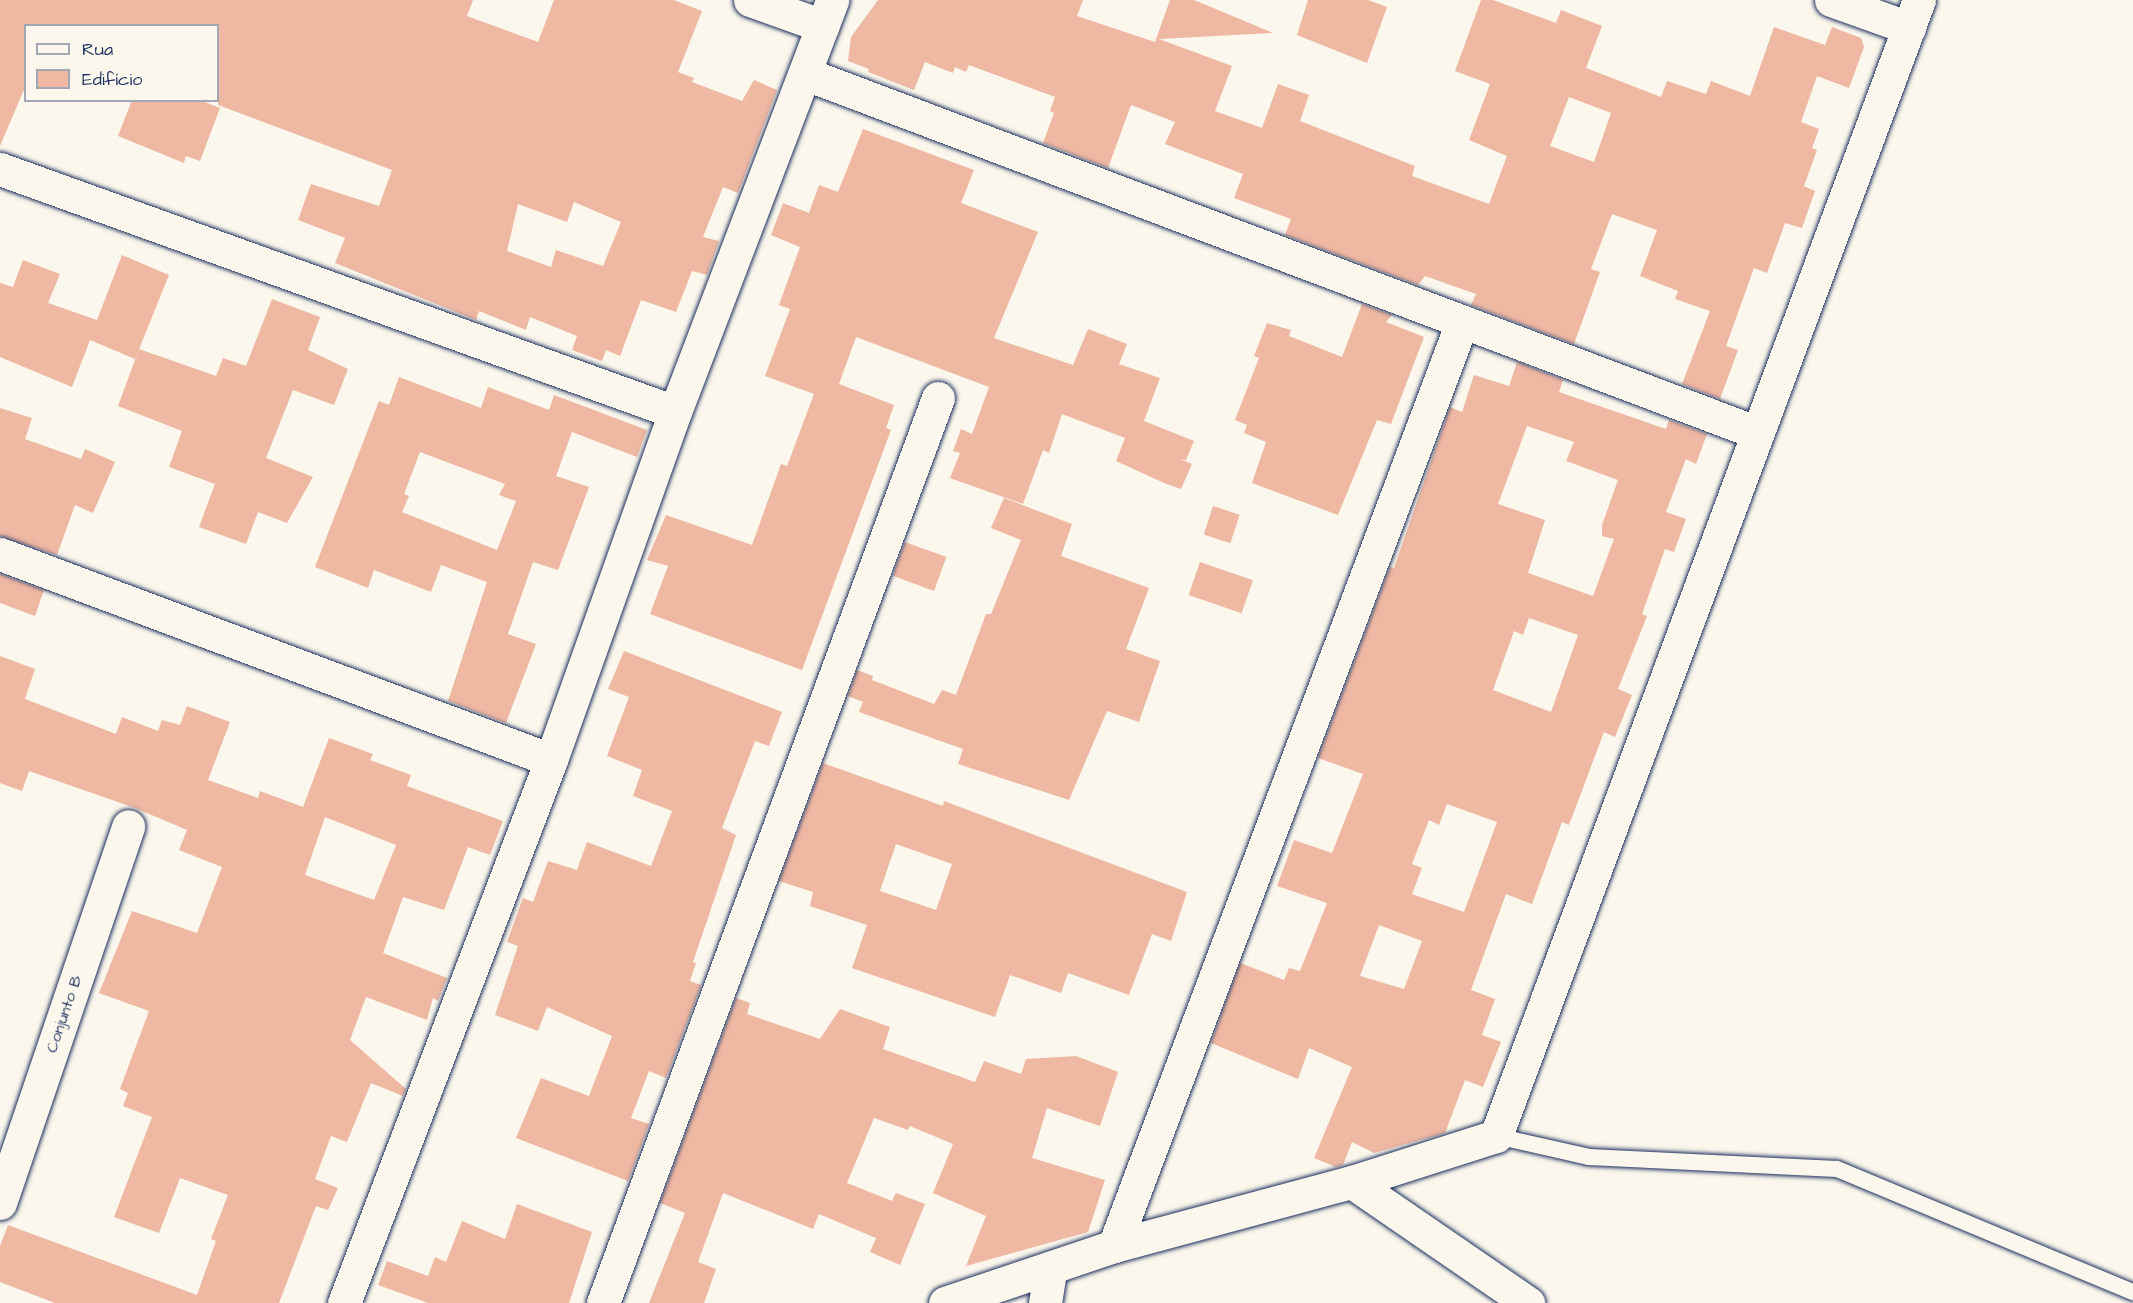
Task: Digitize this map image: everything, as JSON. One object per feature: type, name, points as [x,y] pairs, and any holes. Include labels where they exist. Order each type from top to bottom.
[{"type":"street","points":[[344,1303],[551,760],[675,412],[828,13],[750,0]]},
{"type":"street","points":[[945,1303],[1114,1245],[1352,1182],[1496,1136],[1914,14],[1831,0]]},
{"type":"street","points":[[806,74],[1758,433]]},
{"type":"street","points":[[0,169],[675,412]]},
{"type":"street","points":[[1114,1245],[1462,322]]},
{"type":"street","points":[[603,1303],[938,398]]},
{"type":"street","points":[[0,554],[551,760]]},
{"type":"street","name":"Conjunto B","points":[[0,1203],[128,826]]},
{"type":"street","points":[[1352,1182],[1528,1303]]},
{"type":"street","points":[[1045,1303],[1051,1267]]},
{"type":"lane","points":[[1496,1136],[1589,1157],[1837,1169],[2133,1292]]},
{"type":"building","points":[[0,0],[473,0],[467,16],[538,42],[554,0],[674,0],[702,11],[678,72],[694,78],[692,82],[742,101],[754,80],[777,90],[738,193],[723,187],[703,237],[719,241],[707,275],[692,271],[676,312],[641,300],[620,356],[606,350],[602,361],[572,350],[577,336],[530,317],[526,330],[479,311],[476,320],[335,263],[345,238],[298,220],[311,184],[379,206],[392,170],[218,105],[219,24],[24,24],[24,90],[0,146]],"holes":[[[574,202],[621,222],[603,266],[556,250],[551,267],[507,251],[518,204],[567,222]]]},
{"type":"building","points":[[878,0],[1083,0],[1077,16],[1155,42],[1170,0],[1194,0],[1273,33],[1159,39],[1232,66],[1215,111],[1262,128],[1278,84],[1309,95],[1300,121],[1415,166],[1412,176],[1489,204],[1507,156],[1469,140],[1490,84],[1455,71],[1481,0],[1493,0],[1556,23],[1561,10],[1602,26],[1586,68],[1661,97],[1667,81],[1706,94],[1711,81],[1750,96],[1774,27],[1825,45],[1832,27],[1861,38],[1864,47],[1849,88],[1817,76],[1801,122],[1819,129],[1812,148],[1817,150],[1804,186],[1815,191],[1802,228],[1785,223],[1767,273],[1754,268],[1726,346],[1738,350],[1720,399],[1682,384],[1710,311],[1675,299],[1678,291],[1640,276],[1657,230],[1612,214],[1591,269],[1600,272],[1574,344],[1471,305],[1476,294],[1425,276],[1418,285],[1285,235],[1291,219],[1234,198],[1243,174],[1165,144],[1175,122],[1131,105],[1108,168],[1043,143],[1054,113],[1050,111],[1055,97],[969,65],[966,72],[955,67],[953,73],[925,62],[914,90],[868,72],[869,69],[848,61],[851,37]],"holes":[[[1569,97],[1611,113],[1594,162],[1550,146]]]},
{"type":"building","points":[[1308,0],[1368,0],[1387,7],[1367,63],[1297,35]]},
{"type":"building","points":[[131,102],[205,102],[220,108],[200,161],[186,156],[184,163],[118,136]]},
{"type":"building","points":[[863,129],[974,170],[961,203],[1038,232],[994,338],[1073,365],[1088,329],[1127,344],[1119,364],[1160,378],[1144,421],[1194,441],[1186,460],[1180,459],[1192,464],[1181,489],[1164,483],[1116,461],[1125,438],[1062,414],[1049,453],[1043,450],[1023,504],[950,478],[960,453],[953,451],[961,429],[972,434],[989,387],[856,337],[839,384],[894,405],[886,428],[891,430],[802,670],[650,614],[668,566],[647,560],[666,515],[752,545],[781,464],[787,466],[814,394],[765,376],[790,309],[779,305],[800,247],[771,235],[783,203],[809,213],[819,185],[838,192]]},
{"type":"building","points":[[122,255],[169,275],[135,359],[90,340],[72,387],[0,357],[0,283],[13,287],[23,260],[60,274],[48,303],[97,320]]},
{"type":"building","points":[[272,299],[320,317],[308,350],[348,369],[334,405],[293,390],[266,458],[313,477],[287,523],[258,512],[246,544],[199,527],[215,484],[169,467],[182,431],[118,406],[139,349],[216,376],[223,358],[246,366]]},
{"type":"building","points":[[1362,304],[1392,315],[1386,322],[1424,337],[1391,424],[1377,420],[1338,515],[1252,483],[1266,442],[1244,433],[1247,425],[1235,420],[1259,358],[1254,356],[1267,323],[1291,330],[1289,336],[1342,357]]},
{"type":"building","points":[[1517,362],[1563,380],[1559,392],[1666,429],[1669,420],[1707,434],[1696,464],[1686,459],[1666,512],[1686,519],[1674,552],[1665,549],[1642,614],[1647,616],[1618,689],[1632,695],[1615,737],[1604,732],[1569,825],[1562,822],[1532,904],[1506,894],[1471,990],[1495,999],[1482,1035],[1501,1042],[1483,1087],[1465,1080],[1445,1133],[1374,1153],[1352,1142],[1343,1165],[1336,1167],[1314,1158],[1352,1067],[1309,1048],[1298,1079],[1211,1043],[1240,963],[1284,980],[1289,968],[1300,971],[1327,903],[1277,886],[1294,840],[1332,853],[1363,774],[1318,758],[1390,567],[1394,568],[1450,407],[1462,412],[1474,375],[1509,386]],"holes":[[[1527,426],[1574,442],[1566,461],[1618,480],[1602,525],[1602,536],[1614,539],[1593,596],[1528,573],[1545,520],[1498,504]],[[1529,618],[1578,635],[1551,712],[1493,690],[1514,631],[1523,635]],[[1447,804],[1497,822],[1464,912],[1412,894],[1422,868],[1412,864],[1429,820],[1439,825]],[[1379,925],[1422,941],[1404,989],[1360,976]]]},
{"type":"building","points":[[399,377],[481,408],[488,387],[549,410],[554,395],[647,430],[637,457],[572,432],[556,476],[589,487],[558,570],[533,562],[508,634],[536,644],[506,723],[448,701],[487,582],[441,565],[431,592],[374,570],[368,588],[315,567],[379,401],[389,405]],"holes":[[[420,452],[505,484],[499,495],[516,501],[497,550],[402,512],[409,496],[404,494]]]},
{"type":"building","points":[[0,408],[32,418],[25,439],[81,459],[85,449],[115,462],[93,513],[75,505],[57,555],[0,536]]},
{"type":"building","points":[[1004,498],[1072,524],[1061,556],[1149,588],[1126,649],[1160,661],[1139,722],[1107,711],[1069,800],[958,764],[963,749],[859,712],[863,702],[848,696],[857,670],[873,676],[872,680],[934,704],[942,690],[956,695],[986,614],[991,614],[1021,540],[991,528]]},
{"type":"building","points":[[1213,506],[1240,515],[1230,543],[1204,535]]},
{"type":"building","points":[[905,542],[946,557],[934,591],[893,576]]},
{"type":"building","points":[[1200,562],[1253,580],[1242,613],[1189,595]]},
{"type":"building","points":[[0,574],[44,590],[35,616],[0,603]]},
{"type":"building","points":[[624,651],[782,712],[769,746],[755,741],[722,828],[736,835],[693,962],[696,963],[690,981],[701,985],[666,1078],[649,1071],[631,1118],[649,1124],[628,1181],[516,1138],[541,1078],[589,1096],[612,1036],[547,1007],[538,1031],[495,1015],[518,946],[507,942],[523,898],[533,902],[548,861],[577,870],[587,842],[651,866],[672,811],[633,796],[642,770],[607,756],[629,697],[608,689]]},
{"type":"building","points":[[0,656],[35,669],[25,699],[116,734],[122,717],[158,731],[162,720],[180,725],[187,706],[230,722],[208,780],[258,798],[260,791],[303,807],[329,738],[373,754],[370,760],[411,775],[407,786],[503,821],[490,855],[468,847],[444,910],[403,897],[383,953],[447,978],[438,1001],[433,998],[427,1020],[366,997],[350,1040],[406,1089],[403,1096],[371,1083],[347,1142],[331,1136],[315,1179],[338,1188],[328,1210],[316,1206],[279,1303],[55,1303],[0,1282],[0,1246],[8,1225],[197,1295],[216,1241],[211,1239],[228,1195],[180,1178],[159,1233],[114,1217],[152,1117],[123,1106],[128,1093],[120,1089],[149,1011],[99,993],[132,911],[197,933],[222,867],[179,850],[187,830],[135,808],[29,771],[22,791],[0,783]],"holes":[[[325,817],[396,845],[374,900],[305,875]]]},
{"type":"building","points":[[823,763],[943,806],[944,801],[1187,892],[1171,941],[1152,934],[1129,995],[1068,973],[1061,993],[1010,975],[995,1017],[852,968],[867,925],[810,906],[813,892],[779,881]],"holes":[[[896,844],[952,864],[936,910],[880,891]]]},
{"type":"building","points":[[736,998],[750,1003],[747,1014],[820,1039],[840,1009],[890,1027],[883,1049],[975,1082],[984,1061],[1021,1074],[1026,1059],[1076,1056],[1118,1072],[1100,1126],[1047,1108],[1032,1158],[1105,1180],[1088,1232],[966,1266],[986,1216],[933,1193],[953,1144],[910,1126],[908,1130],[874,1118],[847,1183],[892,1201],[896,1193],[925,1204],[900,1265],[870,1252],[876,1238],[819,1214],[813,1229],[723,1193],[698,1262],[716,1269],[704,1303],[649,1303],[685,1213],[660,1203]]},
{"type":"building","points":[[517,1204],[592,1232],[569,1303],[428,1303],[378,1285],[387,1261],[428,1276],[435,1257],[446,1262],[462,1221],[505,1239]]}]
